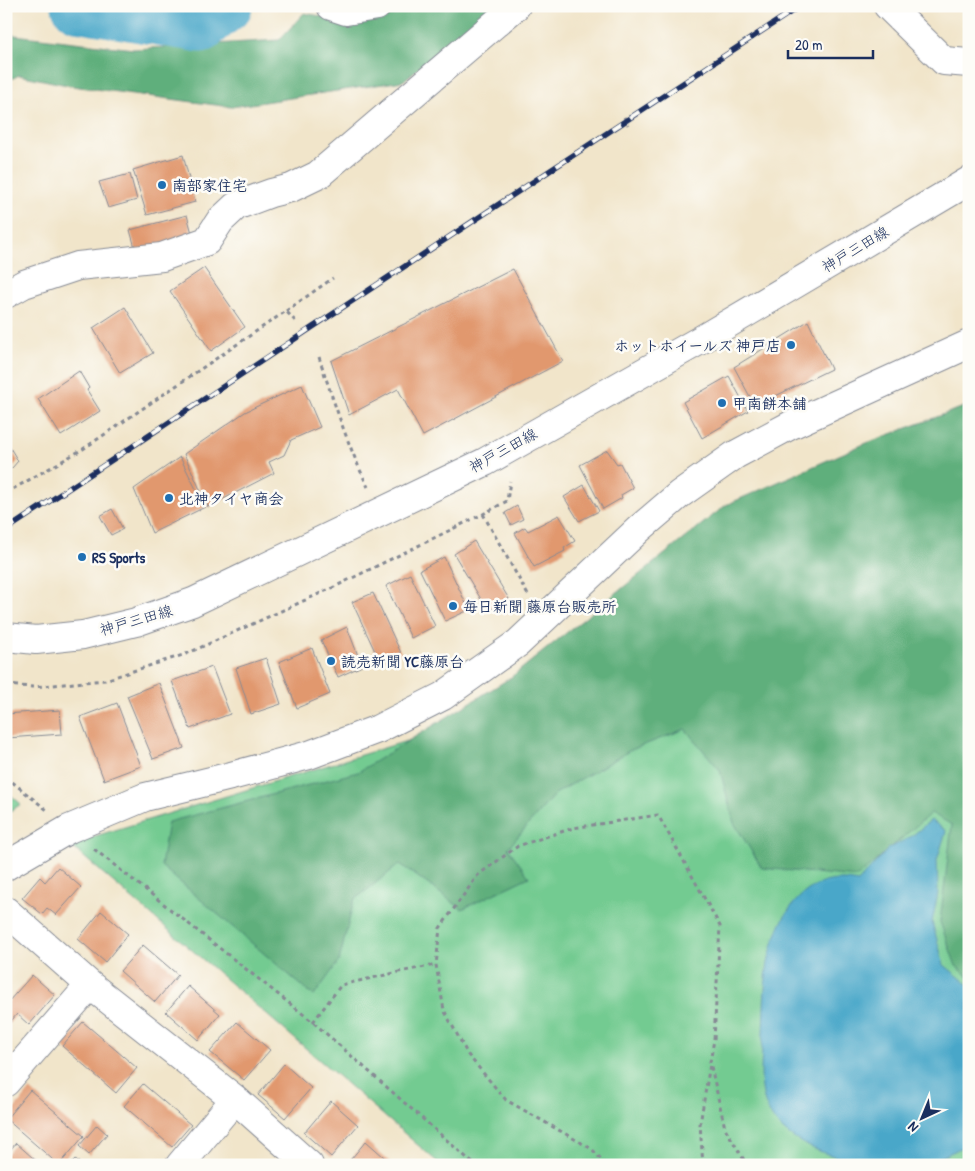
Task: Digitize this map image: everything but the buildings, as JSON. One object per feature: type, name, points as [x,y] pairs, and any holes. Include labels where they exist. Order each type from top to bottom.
[{"type":"street","points":[[331,6],[346,11],[377,6]]},
{"type":"street","points":[[6,294],[24,284],[78,266],[162,256],[206,241],[220,221],[236,206],[291,188],[318,175],[516,6]]},
{"type":"street","points":[[888,6],[944,61],[969,62]]},
{"type":"street","name":"神戸三田線","points":[[6,637],[36,640],[83,635],[136,622],[193,602],[502,452],[704,338],[969,181]]},
{"type":"street","points":[[6,866],[69,829],[145,797],[309,755],[378,729],[443,696],[518,643],[639,529],[680,494],[735,455],[791,425],[969,344]]},
{"type":"street","points":[[6,911],[90,985],[235,1099],[309,1165]]},
{"type":"street","points":[[6,1082],[90,985]]},
{"type":"street","points":[[180,1165],[235,1099]]},
{"type":"path","points":[[624,117],[628,125]]},
{"type":"path","points":[[6,493],[83,449],[286,312],[333,278]]},
{"type":"path","points":[[286,312],[297,323]]},
{"type":"path","points":[[319,356],[327,383],[360,470],[381,512]]},
{"type":"path","points":[[6,685],[33,687],[105,680],[186,654],[332,588],[483,514],[507,500],[510,482],[502,452]]},
{"type":"path","points":[[483,514],[531,601]]},
{"type":"path","points":[[6,777],[48,811]]},
{"type":"path","points":[[606,1165],[592,1149],[506,1100],[468,1055],[444,1010],[436,965],[440,928],[478,875],[518,846],[573,828],[658,816],[720,926],[714,1040],[700,1124],[703,1165]]},
{"type":"path","points":[[69,829],[313,1022],[476,1165]]},
{"type":"path","points":[[313,1022],[341,985],[436,965]]},
{"type":"path","points":[[710,1062],[725,1128],[747,1165]]},
{"type":"green space","points":[[430,6],[494,6],[403,81],[231,107],[72,86],[19,75],[6,82],[6,34],[134,49],[279,40],[304,13],[359,23]]},
{"type":"green space","points":[[969,405],[969,977],[956,966],[940,922],[952,825],[931,813],[857,877],[762,868],[734,823],[720,770],[685,729],[631,750],[555,794],[508,848],[529,877],[462,909],[400,864],[354,900],[339,961],[314,996],[161,866],[168,822],[358,772],[510,678],[726,505],[864,444]]},
{"type":"green space","points":[[705,716],[969,783],[969,1165],[441,1165],[69,844],[456,726]]},
{"type":"green space","points":[[6,791],[21,804],[6,814]]},
{"type":"water","points":[[931,820],[946,831],[937,860],[938,893],[932,922],[944,965],[969,985],[969,1144],[923,1164],[898,1166],[856,1162],[813,1149],[795,1139],[780,1127],[769,1112],[763,1094],[761,1063],[767,969],[777,933],[785,917],[794,903],[807,891],[821,883],[838,880],[858,882],[888,849],[912,836]]},
{"type":"waterway","points":[[77,6],[201,27],[227,6]]},
{"type":"railway","points":[[6,530],[800,6]]},
{"type":"place","name":"南部家住宅","points":[[162,185]]},
{"type":"place","name":"ホットホイールズ 神戸店","points":[[791,345]]},
{"type":"place","name":"甲南餅本舗","points":[[722,403]]},
{"type":"place","name":"北神タイヤ商会","points":[[169,498]]},
{"type":"place","name":"RS Sports","points":[[82,557]]},
{"type":"place","name":"毎日新聞 藤原台販売所","points":[[453,606]]},
{"type":"place","name":"読売新聞 YC藤原台","points":[[331,661]]}]
